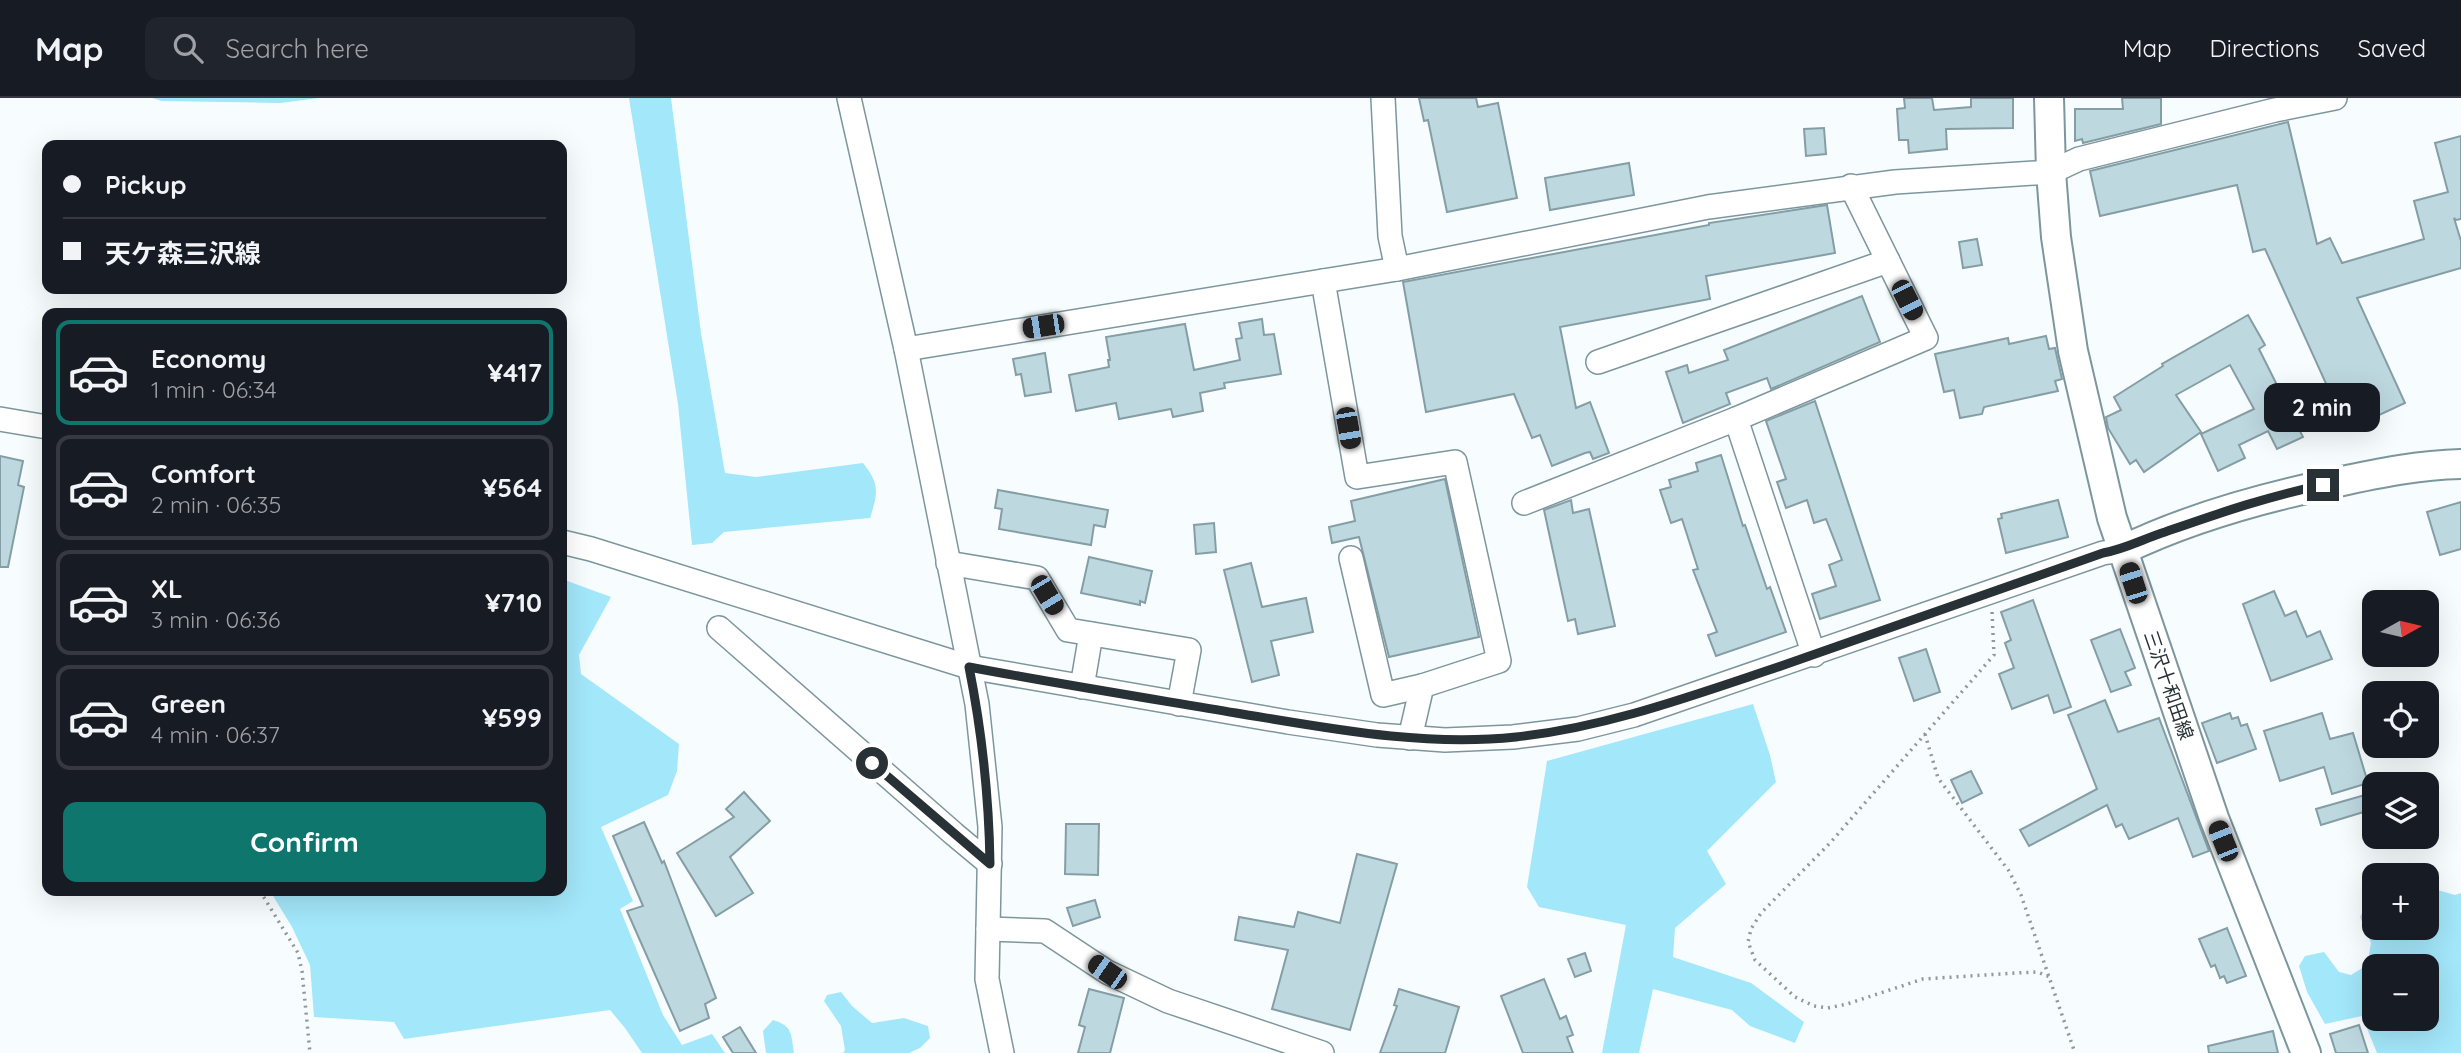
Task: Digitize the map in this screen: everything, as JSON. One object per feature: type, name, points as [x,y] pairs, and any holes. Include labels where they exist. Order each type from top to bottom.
[{"type":"main road","name":"三沢十和田線","points":[[2049,98],[2050,173],[2056,237],[2073,351],[2112,518],[2214,818],[2306,1053]]},
{"type":"main road","points":[[2123,550],[2155,535],[2271,496],[2413,467],[2461,464]]},
{"type":"street","points":[[849,98],[906,349],[977,704],[986,786],[990,864],[987,979],[1002,1053]]},
{"type":"street","points":[[1382,98],[1390,236],[1397,269]]},
{"type":"street","points":[[906,349],[1397,269],[1708,207],[1851,187],[2050,173],[2079,159],[2275,110],[2335,98]]},
{"type":"street","points":[[1524,503],[1736,419],[1926,338],[1851,187]]},
{"type":"street","points":[[1598,362],[1888,261]]},
{"type":"street","points":[[1323,281],[1357,477],[1455,462],[1499,661],[1422,686],[1383,695],[1351,558]]},
{"type":"street","points":[[0,419],[42,426]]},
{"type":"street","points":[[1736,419],[1814,655]]},
{"type":"street","points":[[567,544],[969,667],[1288,722],[1445,740],[1513,737],[1578,729],[1634,715],[2103,553],[2123,550]]},
{"type":"street","points":[[948,563],[1037,578],[1068,630],[1189,650],[1179,704]]},
{"type":"street","points":[[719,628],[990,864]]},
{"type":"street","points":[[1082,687],[1091,634]]},
{"type":"street","points":[[1410,738],[1422,686]]},
{"type":"street","points":[[988,929],[1045,931],[1107,972],[1168,1002],[1322,1053]]},
{"type":"path","points":[[1992,592],[1994,656],[1830,843],[1761,913],[1751,929],[1748,942],[1755,960],[1795,997],[1814,1006],[1828,1008],[1923,979],[2016,972],[2037,972],[2050,976]]},
{"type":"path","points":[[1925,734],[1938,778],[2009,871],[2021,895],[2075,1053]]},
{"type":"path","points":[[263,896],[298,953],[310,1053]]},
{"type":"shaded area","points":[[152,98],[319,98],[280,103],[162,101]]},
{"type":"shaded area","points":[[629,98],[671,98],[701,333],[725,473],[756,477],[863,463],[876,489],[870,518],[724,532],[712,543],[692,545],[678,404]]},
{"type":"shaded area","points":[[567,581],[611,597],[579,655],[581,674],[679,744],[677,771],[668,795],[601,827],[633,901],[620,909],[663,1015],[682,1045],[712,1034],[725,1053],[642,1053],[610,1010],[404,1039],[394,1022],[314,1017],[310,965],[273,896],[567,896]]},
{"type":"shaded area","points":[[1753,704],[1776,782],[1707,851],[1726,884],[1675,928],[1673,957],[1751,983],[1804,1022],[1795,1043],[1750,1026],[1732,1010],[1653,989],[1639,1053],[1602,1053],[1626,925],[1539,907],[1527,887],[1547,761]]},
{"type":"shaded area","points":[[2439,890],[2455,895],[2461,893],[2461,1053],[2377,1053],[2368,1031],[2439,1031],[2439,954],[2369,954],[2370,940],[2439,940]]},
{"type":"shaded area","points":[[2324,952],[2339,972],[2351,975],[2362,968],[2362,1016],[2325,1024],[2307,992],[2299,966],[2305,956]]},
{"type":"shaded area","points":[[841,992],[852,1006],[872,1023],[904,1018],[928,1026],[930,1038],[920,1048],[909,1053],[843,1053],[845,1050],[841,1026],[824,1001],[827,995]]},
{"type":"shaded area","points":[[773,1020],[788,1028],[794,1053],[766,1053],[763,1031]]},
{"type":"building","points":[[1419,98],[1476,98],[1478,107],[1498,103],[1517,198],[1447,212],[1428,120],[1424,121]]},
{"type":"building","points":[[1904,98],[1932,98],[1934,110],[1971,107],[1971,98],[2013,98],[2013,128],[1946,129],[1947,149],[1909,153],[1908,140],[1899,140],[1897,109],[1905,108]]},
{"type":"building","points":[[2122,98],[2161,98],[2161,124],[2083,143],[2082,139],[2075,141],[2075,109],[2123,109]]},
{"type":"building","points":[[2288,122],[2317,244],[2330,238],[2342,263],[2424,239],[2414,201],[2448,192],[2435,143],[2461,136],[2461,219],[2454,218],[2461,241],[2461,268],[2357,298],[2405,403],[2347,430],[2265,249],[2253,252],[2237,185],[2100,216],[2090,171]]},
{"type":"building","points":[[1824,128],[1826,154],[1806,156],[1804,129]]},
{"type":"building","points":[[1629,163],[1634,195],[1550,210],[1545,178]]},
{"type":"building","points":[[1827,205],[1835,253],[1706,276],[1710,299],[1560,327],[1576,408],[1590,402],[1609,453],[1593,459],[1590,452],[1585,453],[1552,466],[1540,435],[1532,438],[1514,394],[1426,412],[1403,282],[1709,223]]},
{"type":"building","points":[[1977,239],[1982,265],[1963,268],[1959,242]]},
{"type":"building","points":[[1862,296],[1880,342],[1771,389],[1767,378],[1726,393],[1730,404],[1683,423],[1666,372],[1687,365],[1689,373],[1728,360],[1724,350]]},
{"type":"building","points":[[2248,315],[2265,345],[2259,349],[2303,437],[2277,449],[2268,431],[2239,445],[2245,458],[2218,471],[2201,434],[2254,409],[2230,365],[2176,395],[2201,432],[2144,472],[2136,460],[2130,464],[2108,428],[2106,417],[2121,410],[2114,397],[2163,366],[2162,364]]},
{"type":"building","points":[[1262,319],[1264,335],[1274,334],[1281,374],[1224,383],[1225,388],[1200,393],[1203,411],[1173,417],[1171,409],[1119,419],[1116,403],[1076,411],[1069,375],[1109,367],[1106,337],[1185,324],[1194,370],[1240,360],[1236,339],[1242,338],[1239,323]]},
{"type":"building","points":[[2046,336],[2049,349],[2055,348],[2062,379],[2055,381],[2058,391],[1984,407],[1982,414],[1960,418],[1954,390],[1944,392],[1935,354],[2008,338],[2009,344]]},
{"type":"building","points":[[1045,353],[1051,392],[1025,396],[1021,374],[1016,375],[1013,359]]},
{"type":"building","points":[[1815,401],[1880,600],[1820,619],[1812,594],[1836,586],[1829,565],[1842,560],[1826,519],[1814,523],[1807,500],[1786,508],[1777,482],[1786,479],[1766,421]]},
{"type":"building","points":[[1721,455],[1743,526],[1745,525],[1767,589],[1770,587],[1786,632],[1716,656],[1708,635],[1717,632],[1693,570],[1698,569],[1682,519],[1671,523],[1660,490],[1671,487],[1669,480],[1698,471],[1696,463]]},
{"type":"building","points":[[0,456],[23,461],[18,485],[24,487],[8,567],[0,567]]},
{"type":"building","points":[[1445,479],[1479,637],[1389,657],[1359,537],[1332,543],[1329,527],[1355,521],[1351,501]]},
{"type":"building","points":[[998,490],[1108,510],[1105,527],[1094,525],[1091,545],[999,529],[1002,509],[995,508]]},
{"type":"building","points":[[1571,500],[1573,513],[1589,509],[1615,626],[1578,634],[1575,619],[1568,621],[1544,510]]},
{"type":"building","points":[[2058,500],[2068,537],[2006,553],[1998,519],[2002,518],[2001,514]]},
{"type":"building","points":[[2461,502],[2461,549],[2440,555],[2427,512]]},
{"type":"building","points":[[1214,523],[1216,552],[1196,554],[1194,525]]},
{"type":"building","points":[[1089,557],[1152,571],[1145,603],[1140,601],[1140,605],[1081,593]]},
{"type":"building","points":[[1251,563],[1262,607],[1306,598],[1313,632],[1271,641],[1279,675],[1252,682],[1224,570]]},
{"type":"building","points":[[2274,591],[2285,616],[2296,611],[2307,637],[2320,631],[2332,659],[2271,681],[2243,604]]},
{"type":"building","points":[[2033,600],[2071,707],[2054,713],[2048,695],[2012,709],[1999,674],[2014,668],[2005,643],[2011,640],[2001,612]]},
{"type":"building","points":[[2120,629],[2135,668],[2125,672],[2131,685],[2111,692],[2091,640]]},
{"type":"building","points":[[1926,649],[1940,692],[1914,701],[1899,658]]},
{"type":"building","points":[[2105,700],[2118,732],[2159,718],[2209,851],[2193,857],[2178,818],[2129,839],[2122,824],[2116,827],[2107,805],[2029,846],[2020,830],[2097,789],[2068,715]]},
{"type":"building","points":[[2230,713],[2232,719],[2238,717],[2241,726],[2247,724],[2256,749],[2217,763],[2202,723]]},
{"type":"building","points":[[2322,713],[2330,739],[2353,733],[2365,772],[2362,772],[2362,785],[2332,794],[2324,767],[2280,781],[2264,731]]},
{"type":"building","points":[[1971,771],[1982,793],[1962,803],[1951,780]]},
{"type":"building","points":[[744,792],[770,821],[730,857],[753,893],[716,916],[677,853],[734,817],[726,809]]},
{"type":"building","points":[[2362,796],[2362,812],[2321,825],[2316,809]]},
{"type":"building","points":[[644,822],[662,863],[664,861],[716,998],[705,1004],[709,1018],[680,1031],[627,911],[643,906],[613,836]]},
{"type":"building","points":[[1066,824],[1099,824],[1098,875],[1065,874]]},
{"type":"building","points":[[1357,854],[1397,864],[1350,1030],[1272,1009],[1288,950],[1235,940],[1239,917],[1294,927],[1298,912],[1340,923]]},
{"type":"building","points":[[1095,900],[1100,917],[1073,926],[1067,908]]},
{"type":"building","points":[[2227,928],[2246,976],[2227,983],[2224,976],[2220,978],[2215,965],[2211,967],[2199,939]]},
{"type":"building","points":[[1585,953],[1591,971],[1575,977],[1568,959]]},
{"type":"building","points":[[1544,979],[1560,1019],[1566,1016],[1573,1035],[1567,1037],[1573,1053],[1523,1053],[1501,996]]},
{"type":"building","points":[[1089,989],[1124,998],[1110,1053],[1078,1053],[1085,1027],[1079,1025]]},
{"type":"building","points":[[1399,989],[1459,1007],[1445,1053],[1380,1053],[1397,1006],[1394,1005]]},
{"type":"building","points":[[2359,1025],[2368,1053],[2336,1053],[2330,1034]]},
{"type":"building","points":[[740,1027],[756,1053],[733,1053],[723,1037]]},
{"type":"building","points":[[2273,1031],[2278,1053],[2209,1053],[2208,1046]]},
{"type":"route","points":[[872,763],[990,864],[986,786],[977,704],[969,667],[1377,735],[1445,740],[1556,732],[1634,715],[2103,553],[2123,550],[2155,535],[2271,496],[2323,485]]}]
